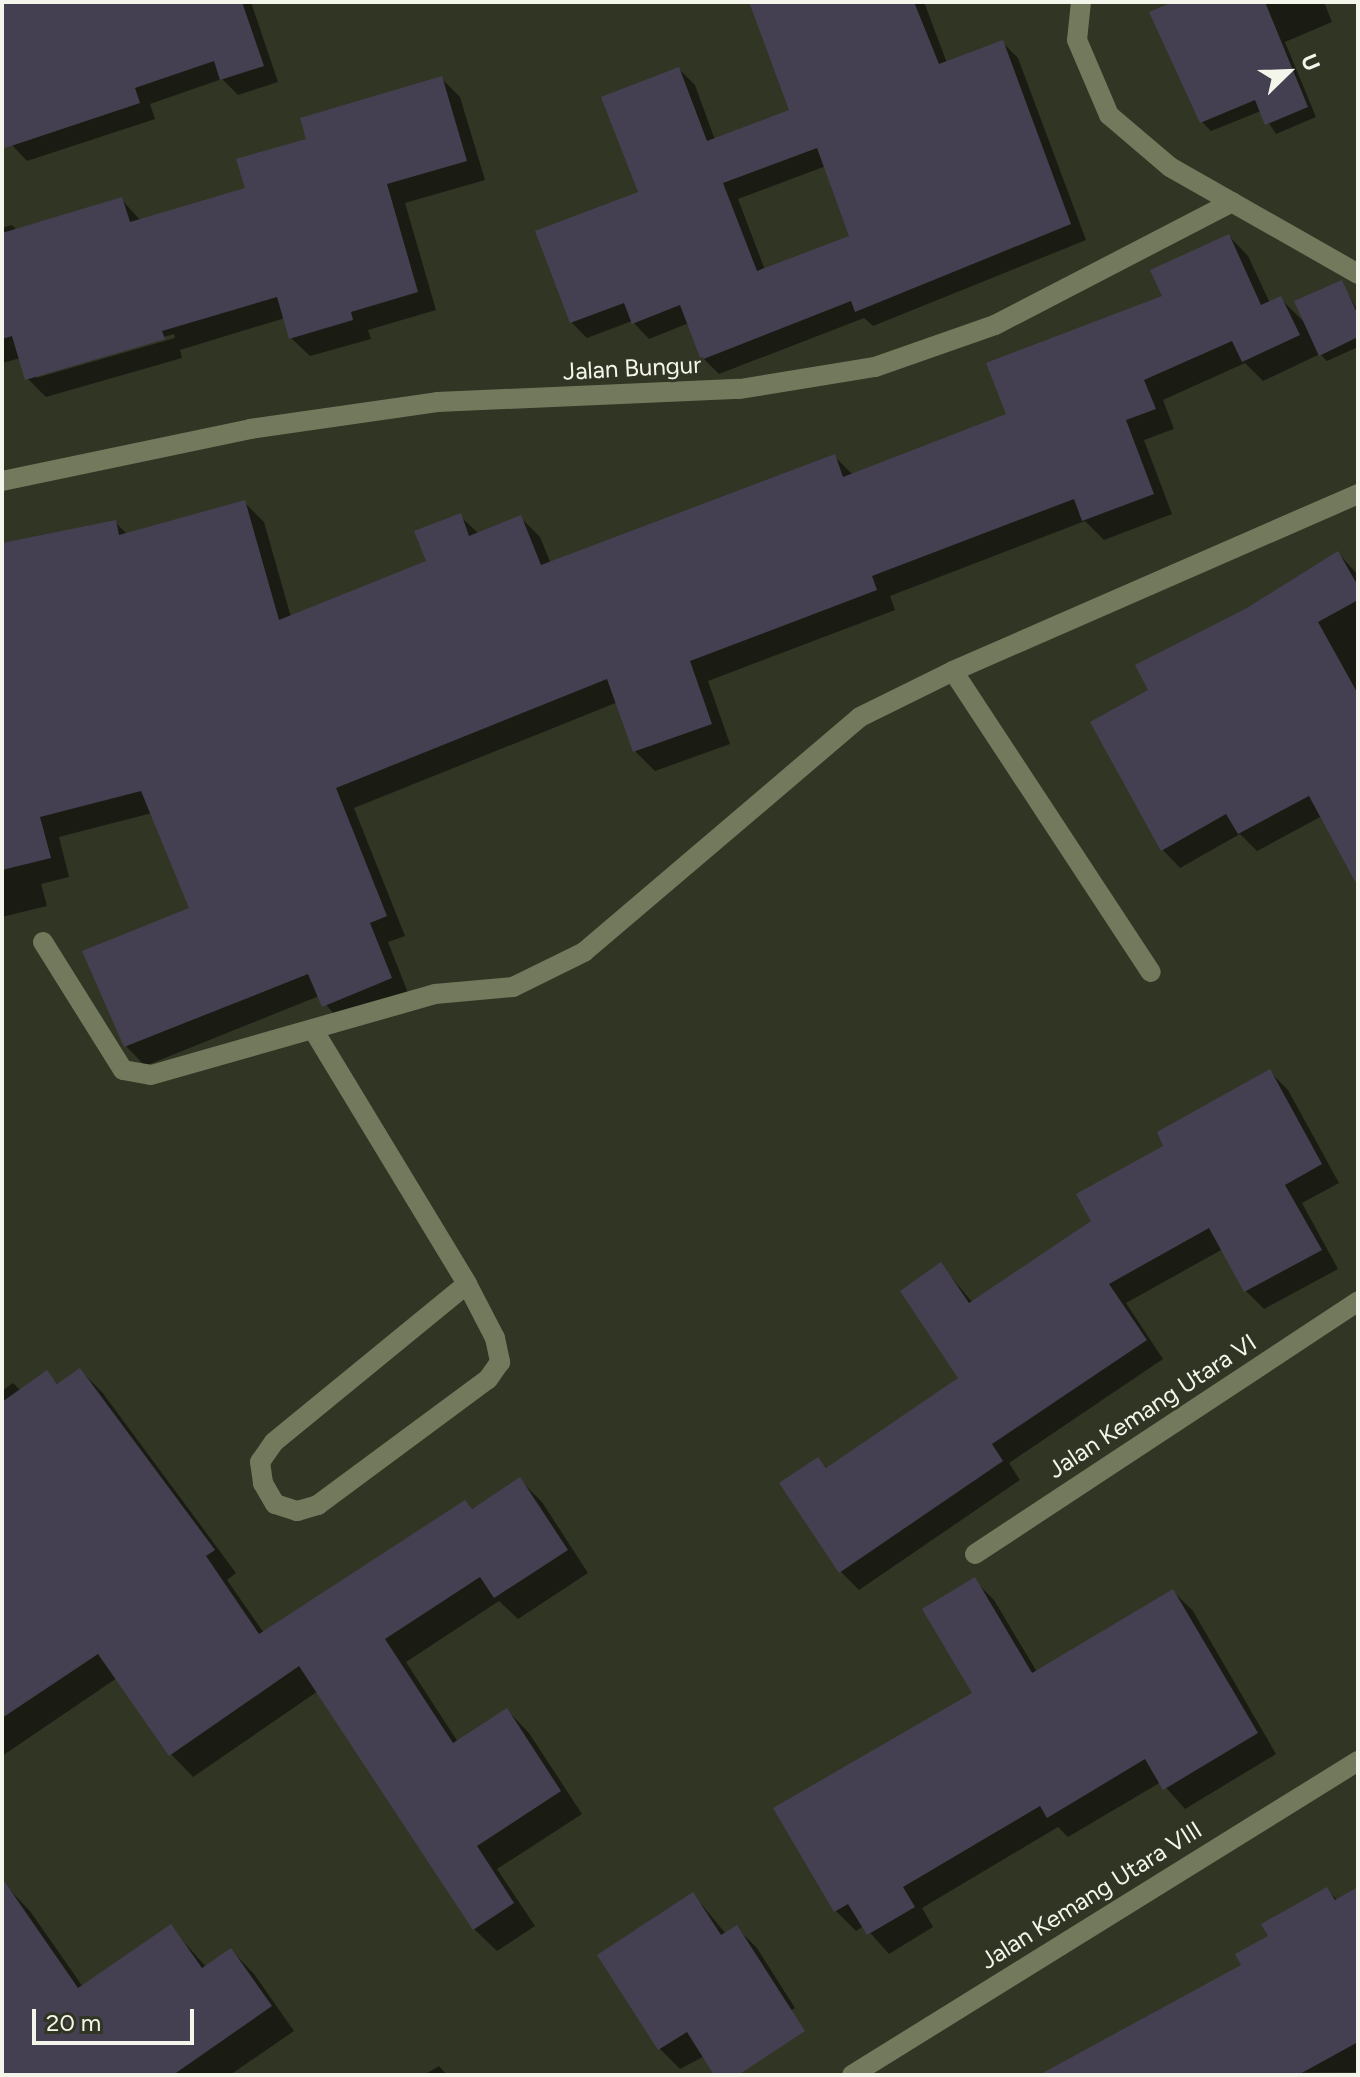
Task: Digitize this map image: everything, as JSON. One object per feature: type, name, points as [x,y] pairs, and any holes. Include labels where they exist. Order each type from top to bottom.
[{"type":"street","points":[[1081,2],[1077,40],[1109,115],[1170,167],[1358,274]]},
{"type":"street","name":"Jalan Bungur","points":[[2,481],[250,429],[437,402],[740,389],[875,367],[995,325],[1232,202]]},
{"type":"street","points":[[43,942],[123,1070],[151,1075],[435,994],[513,987],[551,971],[584,952],[860,717],[953,671],[1358,494]]},
{"type":"street","points":[[953,671],[1151,972]]},
{"type":"street","points":[[314,1031],[467,1284],[498,1350],[500,1362],[488,1379],[318,1505],[297,1511],[275,1504],[263,1483],[260,1462],[274,1442],[467,1284]]},
{"type":"street","name":"Jalan Kemang Utara VI","points":[[975,1554],[1358,1301]]},
{"type":"street","name":"Jalan Kemang Utara VIII","points":[[852,2075],[1358,1761]]},
{"type":"building","points":[[2,2],[242,2],[264,66],[220,80],[214,61],[135,88],[140,103],[2,149]]},
{"type":"building","points":[[749,2],[914,2],[939,64],[1003,40],[1071,224],[855,312],[851,301],[701,360],[680,305],[632,324],[624,303],[570,323],[535,231],[638,192],[601,97],[679,67],[707,141],[789,110]],"holes":[[[817,148],[849,236],[757,271],[723,183]]]},
{"type":"building","points":[[1173,2],[1265,2],[1308,107],[1265,125],[1255,100],[1200,123],[1149,12]]},
{"type":"building","points":[[442,76],[467,161],[387,184],[418,292],[351,312],[353,320],[289,339],[277,297],[162,331],[165,339],[25,380],[12,336],[2,339],[2,233],[122,197],[130,222],[245,188],[236,159],[306,139],[300,118]]},
{"type":"building","points":[[1229,234],[1261,305],[1281,296],[1300,335],[1242,362],[1232,341],[1144,380],[1156,409],[1126,420],[1154,494],[1082,521],[1074,499],[872,576],[877,590],[690,661],[712,724],[633,752],[607,679],[336,788],[387,916],[370,923],[392,978],[322,1007],[308,974],[124,1047],[82,951],[189,908],[141,791],[40,817],[51,858],[2,870],[2,543],[116,520],[119,535],[245,500],[279,620],[426,561],[414,531],[461,513],[469,536],[521,515],[541,565],[835,454],[843,477],[1006,414],[986,363],[1162,296],[1150,270]]},
{"type":"building","points":[[1342,280],[1358,315],[1358,337],[1319,356],[1294,301]]},
{"type":"building","points":[[1338,551],[1358,586],[1358,600],[1318,622],[1358,694],[1358,887],[1309,796],[1238,834],[1226,814],[1161,851],[1090,722],[1148,690],[1135,665],[1247,608]]},
{"type":"building","points":[[1270,1069],[1322,1164],[1285,1185],[1322,1250],[1244,1292],[1209,1228],[1109,1284],[1147,1340],[992,1444],[1003,1461],[839,1573],[779,1483],[818,1457],[826,1468],[958,1378],[900,1291],[941,1262],[969,1303],[1091,1221],[1076,1194],[1163,1146],[1157,1132]]},
{"type":"building","points":[[80,1368],[215,1550],[206,1556],[259,1634],[465,1500],[472,1509],[520,1477],[568,1550],[494,1598],[480,1577],[385,1639],[453,1743],[507,1708],[561,1791],[477,1846],[514,1903],[473,1930],[299,1666],[169,1756],[98,1654],[2,1718],[2,1402],[47,1370],[57,1384]]},
{"type":"building","points":[[975,1577],[1032,1673],[1173,1589],[1258,1733],[1163,1790],[1145,1759],[1047,1818],[1040,1806],[903,1887],[915,1907],[867,1935],[848,1904],[834,1912],[773,1808],[972,1693],[922,1609]]},
{"type":"building","points":[[2,1878],[78,1988],[171,1924],[202,1968],[231,1948],[272,2006],[173,2075],[2,2075]]},
{"type":"building","points":[[1327,1887],[1335,1900],[1358,1887],[1358,2042],[1298,2075],[1039,2075],[1241,1965],[1235,1954],[1268,1936],[1261,1924]]},
{"type":"building","points":[[693,1892],[721,1935],[737,1925],[805,2031],[738,2075],[714,2075],[687,2032],[658,2050],[597,1955]]}]
